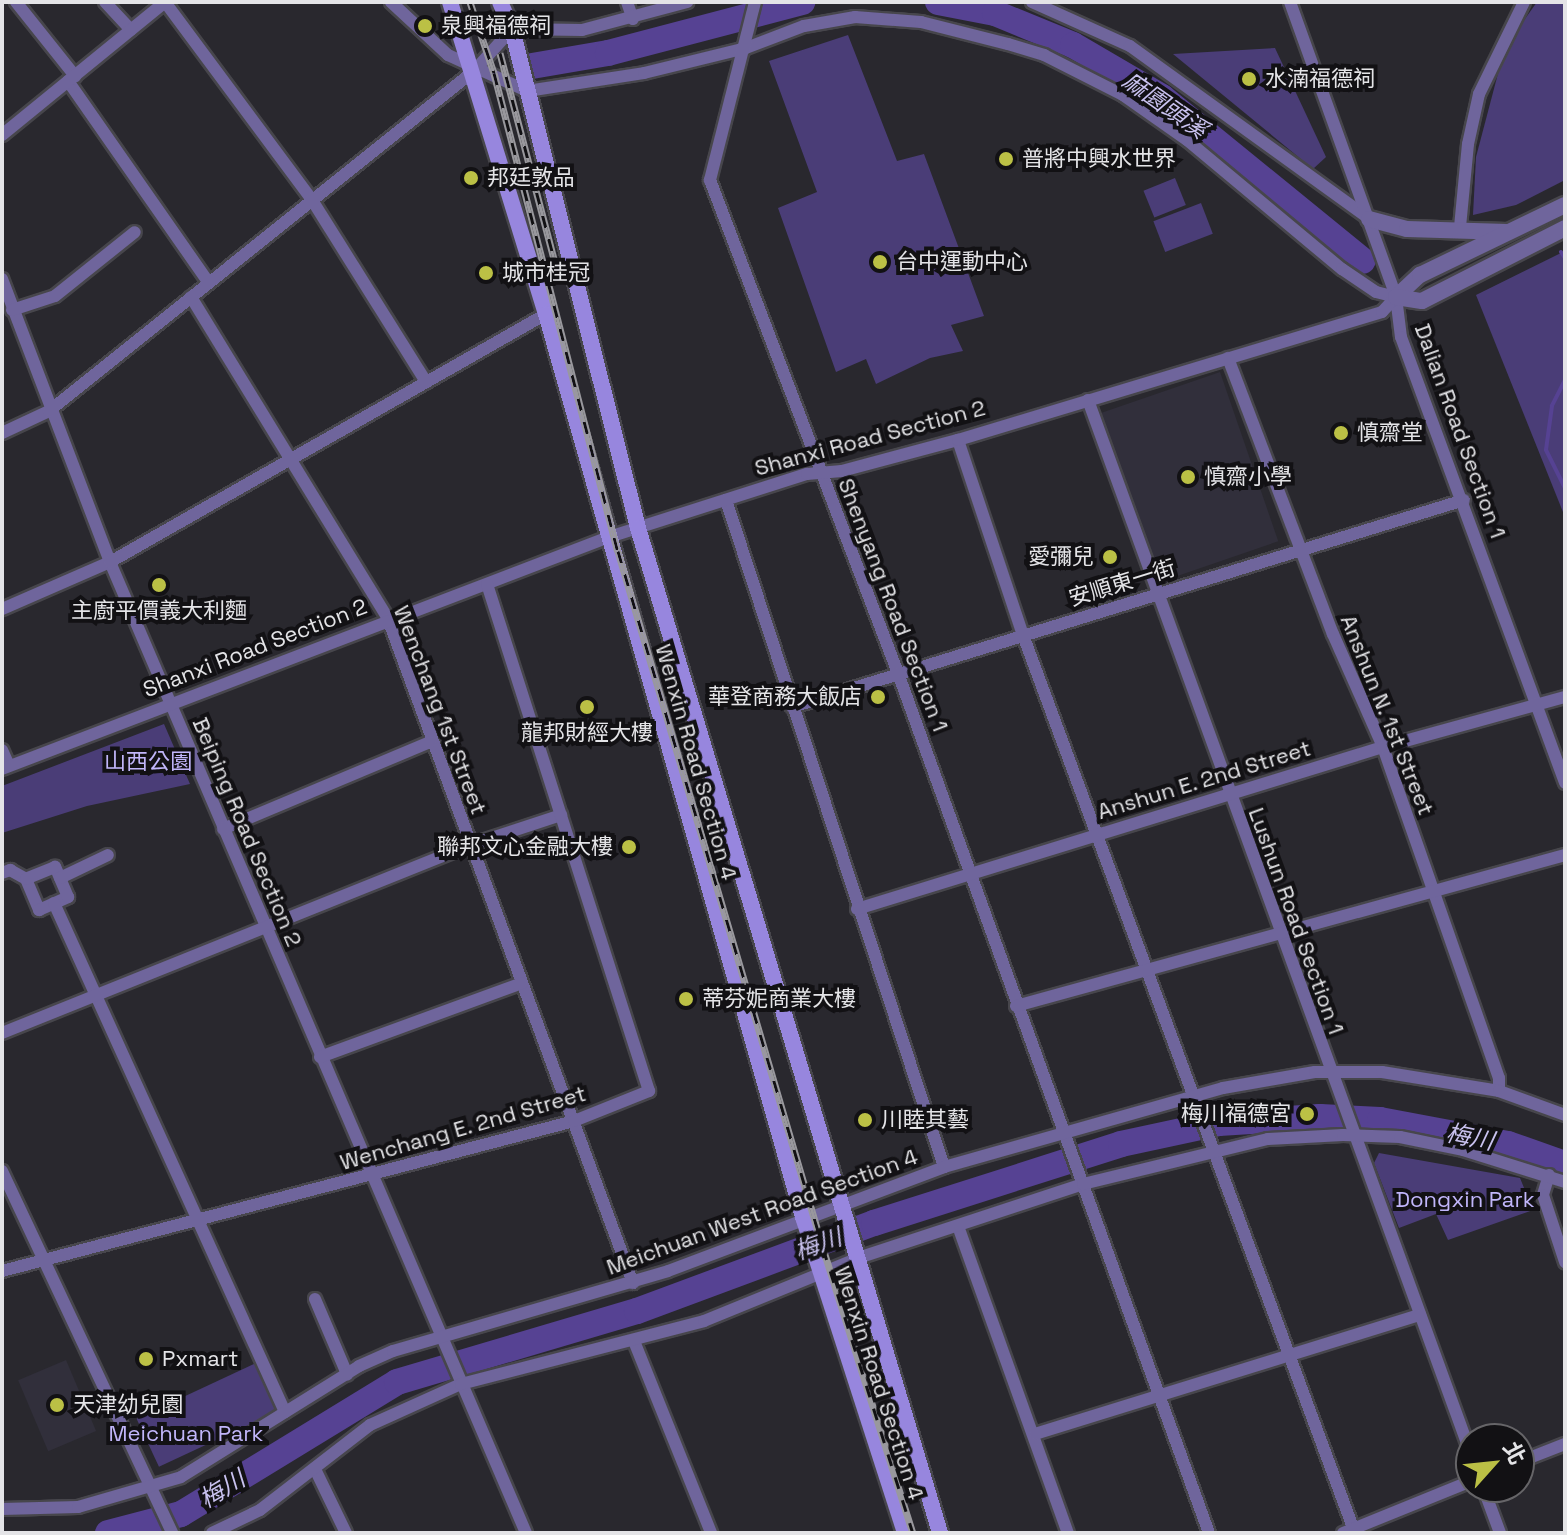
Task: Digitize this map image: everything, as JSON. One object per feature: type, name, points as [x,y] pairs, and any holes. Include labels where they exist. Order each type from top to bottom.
[{"type":"main road","name":"Wenxin Road Section 4","points":[[450,2],[474,71],[546,314],[803,1217],[905,1533]]},
{"type":"main road","name":"Wenxin Road Section 4","points":[[500,2],[512,29],[638,528],[940,1533]]},
{"type":"street","points":[[16,2],[72,78],[209,283]]},
{"type":"street","points":[[105,2],[131,30]]},
{"type":"street","points":[[2,135],[165,2],[312,200],[426,382]]},
{"type":"street","points":[[391,2],[428,41],[474,71],[527,91],[644,73],[746,48],[804,26],[855,17],[921,22],[1044,55],[1123,95],[1187,140],[1342,269],[1376,292],[1396,297]]},
{"type":"street","points":[[627,2],[633,19]]},
{"type":"street","points":[[2,433],[49,411],[474,71],[512,29],[582,30],[633,19],[687,2]]},
{"type":"street","name":"Shenyang Road Section 1","points":[[755,2],[746,48],[710,180],[898,673],[1209,1533]]},
{"type":"street","points":[[1032,2],[1130,46],[1369,219],[1407,229],[1460,227],[1509,232]]},
{"type":"street","name":"Dalian Road Section 1","points":[[1290,2],[1396,297],[1401,337],[1464,500],[1565,783]]},
{"type":"street","points":[[1460,227],[1468,144],[1479,94],[1524,2]]},
{"type":"street","name":"Shanxi Road Section 2","points":[[6,768],[388,619],[609,537],[821,470],[842,471],[958,440],[1382,312],[1420,275],[1565,205]]},
{"type":"street","name":"Shanxi Road Section 2","points":[[1396,297],[1422,301],[1565,228]]},
{"type":"street","points":[[10,316],[55,296],[135,232]]},
{"type":"street","name":"Beiping Road Section 2","points":[[2,279],[10,316],[110,562],[526,1533]]},
{"type":"street","name":"Wenchang 1st Street","points":[[191,297],[288,461],[388,619],[430,742],[633,1283]]},
{"type":"street","points":[[2,609],[110,562],[546,314]]},
{"type":"street","name":"Anshun N. 1st Street","points":[[1228,358],[1300,547],[1383,747],[1499,1091]]},
{"type":"street","name":"Lushun Road Section 1","points":[[1088,400],[1460,1423]]},
{"type":"street","points":[[958,440],[1023,635],[1217,1152],[1350,1532],[1455,1488]]},
{"type":"street","points":[[726,500],[857,909],[944,1167]]},
{"type":"street","name":"安順東一街","points":[[792,707],[1300,547],[1464,500]]},
{"type":"street","name":"Wenchang E. 2nd Street","points":[[2,1271],[574,1121],[649,1091],[487,584]]},
{"type":"street","name":"Anshun E. 2nd Street","points":[[857,909],[1383,747],[1565,697]]},
{"type":"street","points":[[223,829],[430,742]]},
{"type":"street","points":[[2,750],[6,768]]},
{"type":"street","points":[[2,1033],[470,845],[561,815]]},
{"type":"street","points":[[60,878],[108,855]]},
{"type":"street","points":[[1016,1006],[1565,855]]},
{"type":"street","points":[[2,873],[10,870],[26,879],[39,910],[68,897],[55,867],[26,879]]},
{"type":"street","points":[[54,903],[285,1412]]},
{"type":"street","points":[[320,1057],[522,983]]},
{"type":"street","name":"Meichuan West Road Section 4","points":[[2,1509],[78,1507],[151,1487],[217,1457],[347,1374],[440,1335],[633,1283],[842,1202],[1063,1129],[1195,1099],[1223,1088],[1330,1073],[1382,1072],[1499,1091],[1565,1115]]},
{"type":"street","points":[[212,1533],[260,1510],[370,1425],[459,1378],[634,1341],[704,1321],[858,1258],[959,1229],[1083,1184],[1268,1139],[1354,1129],[1463,1150],[1565,1182]]},
{"type":"street","points":[[2,1171],[171,1531]]},
{"type":"street","points":[[1549,1175],[1543,1195],[1565,1262]]},
{"type":"street","points":[[959,1229],[1068,1533]]},
{"type":"street","points":[[315,1299],[347,1374]]},
{"type":"street","points":[[1035,1434],[1420,1315]]},
{"type":"street","points":[[634,1341],[711,1533]]},
{"type":"street","points":[[1535,1456],[1565,1444]]},
{"type":"street","points":[[315,1469],[346,1533]]},
{"type":"street","points":[[1489,1503],[1500,1533]]},
{"type":"shaded area","name":"慎齋小學","points":[[1220,372],[1278,541],[1156,583],[1098,414]]},
{"type":"shaded area","name":"天津幼兒園","points":[[66,1360],[96,1431],[48,1451],[18,1380]]},
{"type":"green space","points":[[1537,2],[1565,2],[1565,180],[1516,205],[1473,215],[1476,157],[1505,47]]},
{"type":"green space","name":"台中運動中心","points":[[848,35],[897,161],[924,154],[984,316],[951,325],[963,351],[930,358],[876,384],[866,359],[836,372],[778,208],[817,192],[769,61]]},
{"type":"green space","points":[[1275,48],[1326,157],[1313,169],[1173,54]]},
{"type":"green space","points":[[1175,178],[1186,205],[1154,218],[1143,191]]},
{"type":"green space","points":[[1201,203],[1213,234],[1165,252],[1153,221]]},
{"type":"green space","points":[[1565,251],[1565,517],[1476,295]]},
{"type":"green space","name":"山西公園","points":[[164,724],[190,784],[87,806],[2,833],[2,786]]},
{"type":"green space","name":"Dongxin Park","points":[[1379,1153],[1520,1178],[1533,1210],[1448,1240],[1436,1214],[1399,1228],[1374,1163]]},
{"type":"green space","name":"Meichuan Park","points":[[258,1362],[280,1410],[159,1467],[137,1419]]},
{"type":"waterway","name":"麻園頭溪","points":[[532,66],[608,53],[802,2]]},
{"type":"waterway","name":"麻園頭溪","points":[[938,2],[995,13],[1073,45],[1162,97],[1363,261]]},
{"type":"waterway","name":"麻園頭溪","points":[[1561,252],[1565,258]]},
{"type":"waterway","points":[[1565,380],[1552,406],[1546,450],[1565,488]]},
{"type":"waterway","name":"梅川","points":[[108,1533],[181,1514],[397,1382],[637,1311],[874,1223],[1121,1144],[1219,1123],[1320,1117],[1380,1120],[1508,1144],[1565,1164]]},
{"type":"railway","points":[[470,2],[494,73],[618,551],[823,1248],[913,1533]]},
{"type":"railway","points":[[500,53],[555,262]]},
{"type":"place","name":"泉興福德祠","points":[[425,26]]},
{"type":"place","name":"水湳福德祠","points":[[1249,79]]},
{"type":"place","name":"普將中興水世界","points":[[1006,159]]},
{"type":"place","name":"邦廷敦品","points":[[471,178]]},
{"type":"place","name":"台中運動中心","points":[[880,262]]},
{"type":"place","name":"城市桂冠","points":[[486,273]]},
{"type":"place","name":"慎齋堂","points":[[1341,433]]},
{"type":"place","name":"慎齋小學","points":[[1188,477]]},
{"type":"place","name":"愛彌兒","points":[[1110,557]]},
{"type":"place","name":"主廚平價義大利麵","points":[[159,585]]},
{"type":"place","name":"華登商務大飯店","points":[[878,697]]},
{"type":"place","name":"龍邦財經大樓","points":[[587,707]]},
{"type":"place","name":"聯邦文心金融大樓","points":[[629,847]]},
{"type":"place","name":"蒂芬妮商業大樓","points":[[686,999]]},
{"type":"place","name":"梅川福德宮","points":[[1307,1114]]},
{"type":"place","name":"川睦其藝","points":[[865,1120]]},
{"type":"place","name":"Pxmart","points":[[146,1359]]},
{"type":"place","name":"天津幼兒園","points":[[57,1405]]}]
